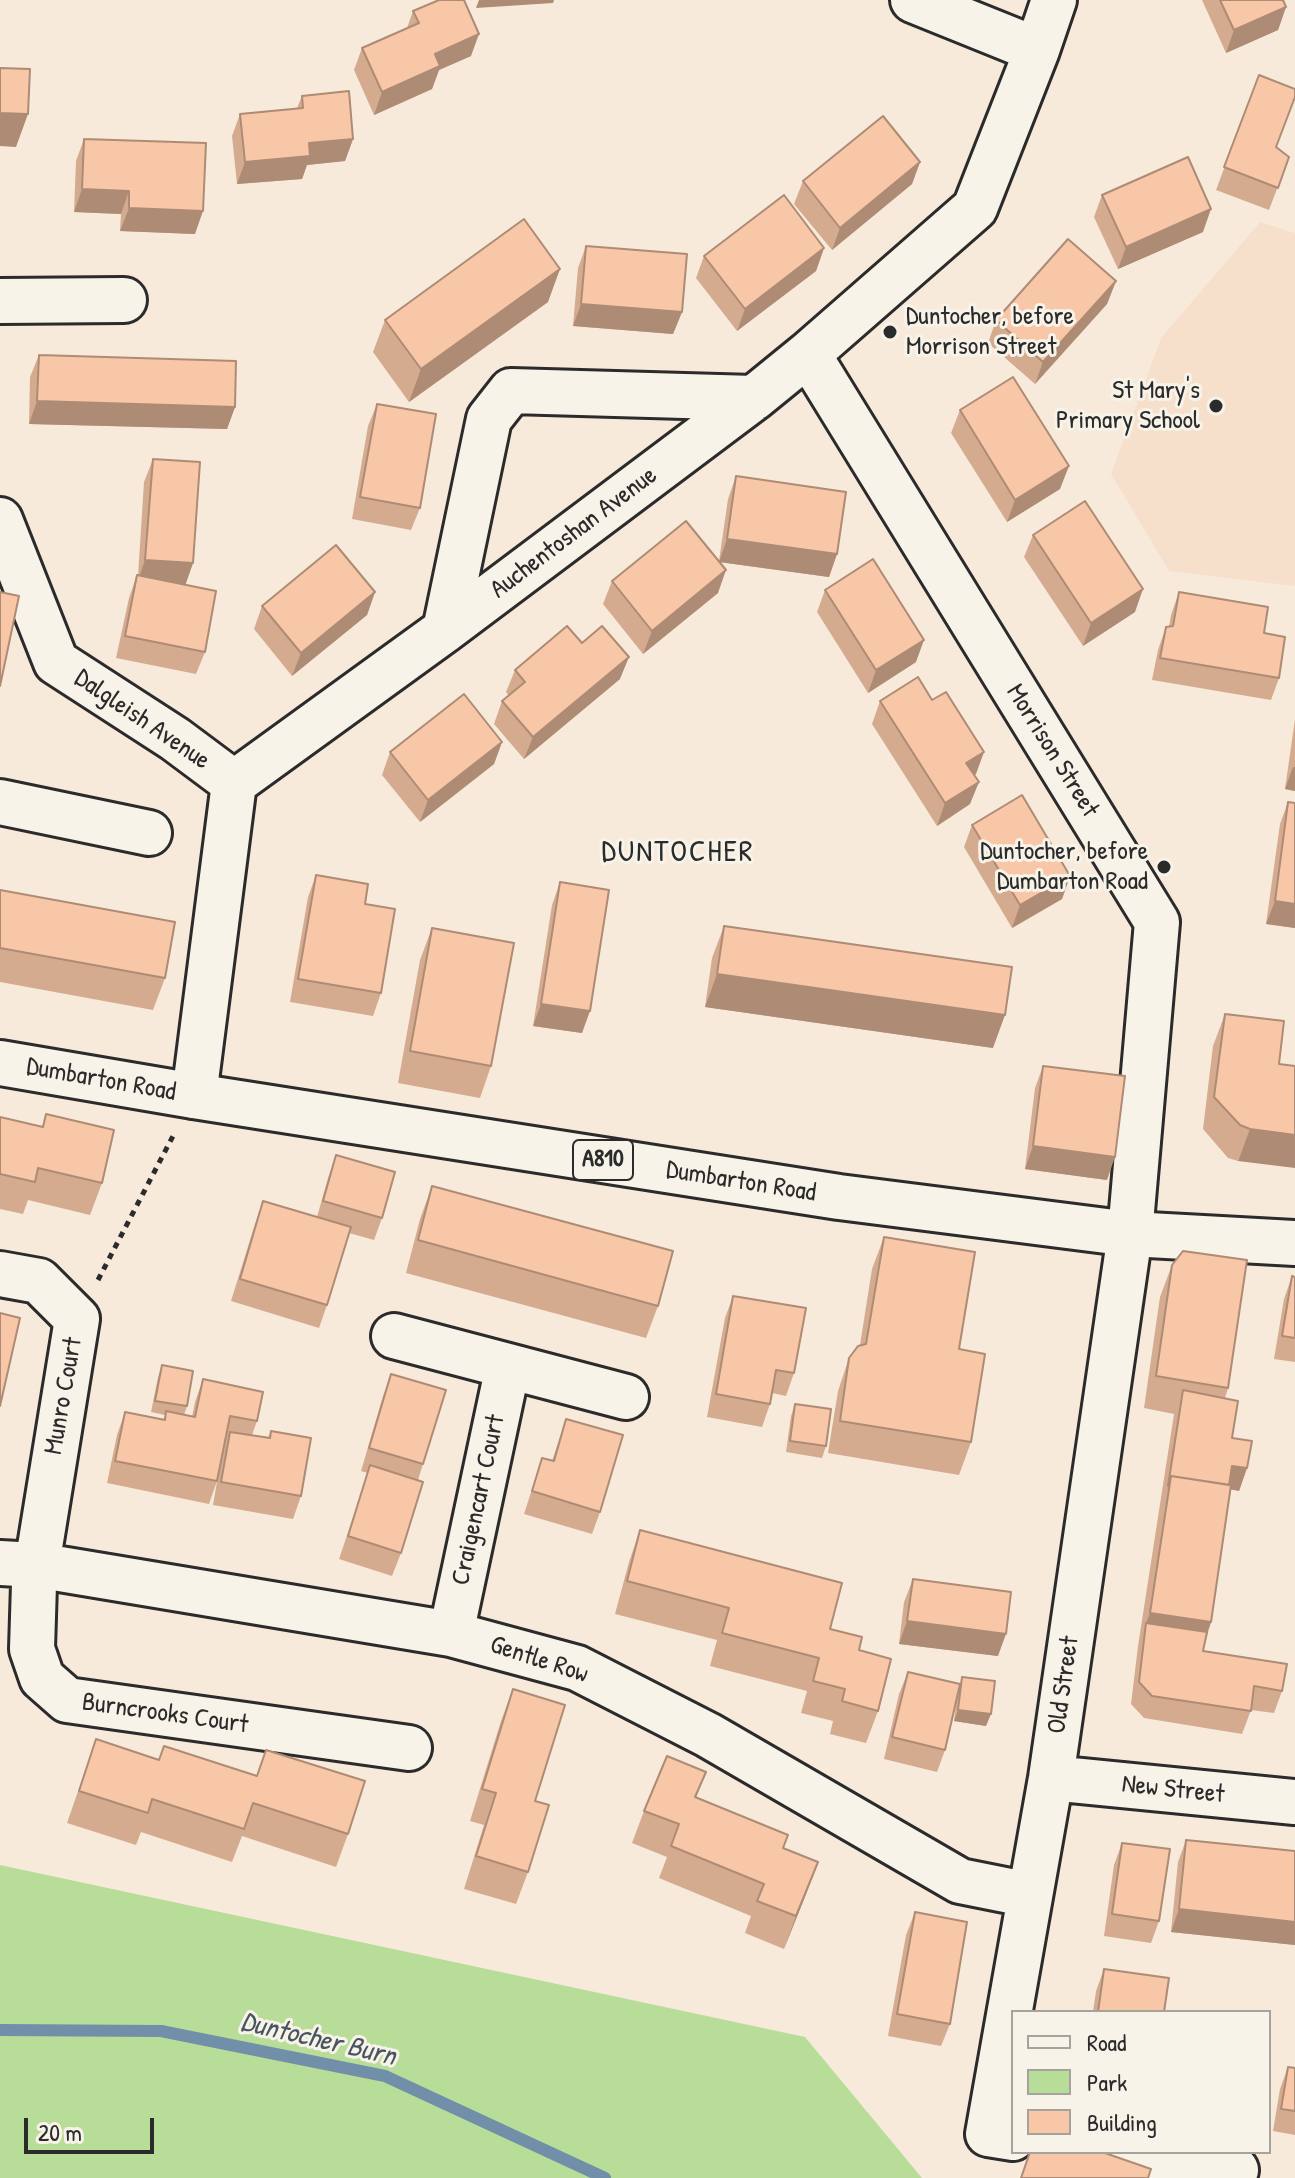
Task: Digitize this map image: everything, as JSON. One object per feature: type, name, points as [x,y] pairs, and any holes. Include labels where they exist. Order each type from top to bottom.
[{"type":"street","points":[[913,0],[1037,50]]},
{"type":"street","name":"Auchentoshan Avenue","points":[[234,783],[445,630],[754,398],[975,208],[1054,0]]},
{"type":"street","points":[[0,301],[124,300]]},
{"type":"street","name":"Morrison Street","points":[[808,354],[1157,922],[1130,1234]]},
{"type":"street","points":[[445,630],[489,419],[511,391],[754,398]]},
{"type":"street","name":"Dalgleish Avenue","points":[[0,520],[9,561],[56,662],[175,739],[234,783]]},
{"type":"street","points":[[194,1096],[234,783]]},
{"type":"street","points":[[0,802],[149,833]]},
{"type":"street","name":"Dumbarton Road","points":[[0,1063],[839,1197],[1130,1234],[1295,1243]]},
{"type":"street","name":"Old Street","points":[[1016,2010],[1030,1895],[1051,1778],[1130,1234]]},
{"type":"street","name":"Munro Court","points":[[0,1274],[39,1281],[77,1319],[18,1564]]},
{"type":"street","points":[[394,1336],[626,1397]]},
{"type":"street","name":"Craigencart Court","points":[[451,1634],[508,1366]]},
{"type":"street","name":"Gentle Row","points":[[18,1564],[451,1634],[577,1668],[708,1735],[960,1881],[1030,1895]]},
{"type":"street","name":"Burncrooks Court","points":[[18,1564],[34,1584],[32,1649],[42,1678],[67,1700],[409,1748]]},
{"type":"street","name":"New Street","points":[[1051,1778],[1295,1802]]},
{"type":"street","name":"Old Street","points":[[1000,2136],[1011,2048]]},
{"type":"street","points":[[1127,2154],[1236,2170]]},
{"type":"path","points":[[77,1319],[194,1096]]},
{"type":"shaded area","name":"St Mary's Primary School","points":[[1260,222],[1295,233],[1295,586],[1169,571],[1111,474],[1161,338]]},
{"type":"green space","points":[[0,1865],[805,2037],[922,2178],[0,2178]]},
{"type":"building","points":[[439,0],[464,0],[479,34],[435,54],[440,66],[382,92],[362,48],[419,23],[413,11]]},
{"type":"building","points":[[1220,0],[1283,0],[1286,7],[1234,30]]},
{"type":"building","points":[[0,68],[30,69],[28,114],[0,113]]},
{"type":"building","points":[[1259,75],[1295,89],[1295,97],[1276,147],[1289,157],[1278,188],[1224,167]]},
{"type":"building","points":[[349,91],[353,139],[309,143],[310,156],[245,162],[240,114],[303,108],[302,96]]},
{"type":"building","points":[[883,116],[920,162],[840,228],[803,181]]},
{"type":"building","points":[[84,139],[206,143],[203,211],[129,208],[129,191],[82,189]]},
{"type":"building","points":[[1188,157],[1211,209],[1126,247],[1102,195]]},
{"type":"building","points":[[784,195],[824,248],[745,309],[704,256]]},
{"type":"building","points":[[524,219],[560,269],[421,369],[385,320]]},
{"type":"building","points":[[1068,239],[1116,281],[1043,362],[996,320]]},
{"type":"building","points":[[586,246],[687,254],[682,312],[581,304]]},
{"type":"building","points":[[39,355],[236,361],[235,407],[37,401]]},
{"type":"building","points":[[1013,377],[1069,466],[1015,500],[960,410]]},
{"type":"building","points":[[377,404],[436,414],[420,508],[360,497]]},
{"type":"building","points":[[153,459],[200,462],[193,563],[145,560]]},
{"type":"building","points":[[736,476],[846,492],[837,554],[727,539]]},
{"type":"building","points":[[1085,501],[1143,589],[1091,623],[1033,535]]},
{"type":"building","points":[[686,521],[726,570],[652,631],[612,581]]},
{"type":"building","points":[[336,545],[375,592],[301,653],[262,606]]},
{"type":"building","points":[[873,559],[924,640],[876,670],[825,590]]},
{"type":"building","points":[[137,575],[216,591],[205,652],[125,636]]},
{"type":"building","points":[[0,592],[19,596],[0,686]]},
{"type":"building","points":[[1179,592],[1268,607],[1264,633],[1285,637],[1279,678],[1160,658],[1166,627],[1173,626]]},
{"type":"building","points":[[567,626],[582,643],[602,626],[629,657],[533,737],[502,701],[525,682],[515,670]]},
{"type":"building","points":[[918,677],[932,700],[946,692],[984,752],[966,763],[979,782],[945,803],[880,701]]},
{"type":"building","points":[[464,694],[502,742],[428,800],[390,752]]},
{"type":"building","points":[[1022,795],[1070,876],[1020,905],[972,825]]},
{"type":"building","points":[[1288,802],[1295,803],[1295,904],[1275,901]]},
{"type":"building","points":[[316,875],[368,884],[365,904],[395,909],[381,993],[298,979]]},
{"type":"building","points":[[560,882],[609,890],[590,1011],[541,1004]]},
{"type":"building","points":[[0,890],[175,922],[165,978],[0,948]]},
{"type":"building","points":[[724,926],[1012,967],[1005,1015],[717,974]]},
{"type":"building","points":[[432,928],[514,943],[491,1066],[410,1051]]},
{"type":"building","points":[[1225,1014],[1284,1021],[1279,1064],[1295,1066],[1295,1135],[1240,1125],[1214,1097]]},
{"type":"building","points":[[1043,1066],[1125,1076],[1115,1157],[1033,1146]]},
{"type":"building","points":[[46,1114],[114,1130],[102,1183],[38,1168],[35,1182],[0,1174],[0,1117],[43,1127]]},
{"type":"building","points":[[336,1155],[395,1172],[382,1218],[323,1201]]},
{"type":"building","points":[[432,1186],[673,1251],[658,1306],[418,1240]]},
{"type":"building","points":[[263,1201],[351,1227],[327,1305],[240,1279]]},
{"type":"building","points":[[884,1237],[975,1252],[959,1349],[985,1354],[971,1442],[840,1421],[849,1358],[858,1346],[866,1344]]},
{"type":"building","points":[[1183,1251],[1247,1260],[1228,1388],[1156,1376],[1172,1265]]},
{"type":"building","points":[[1292,1276],[1295,1277],[1295,1338],[1282,1336]]},
{"type":"building","points":[[733,1296],[806,1308],[794,1373],[776,1370],[770,1404],[716,1394]]},
{"type":"building","points":[[0,1313],[20,1318],[0,1406]]},
{"type":"building","points":[[162,1365],[193,1371],[187,1406],[155,1401]]},
{"type":"building","points":[[391,1374],[446,1390],[423,1464],[369,1448]]},
{"type":"building","points":[[203,1379],[263,1392],[257,1421],[230,1416],[217,1481],[115,1461],[125,1412],[165,1420],[166,1411],[195,1417]]},
{"type":"building","points":[[1183,1390],[1238,1401],[1232,1438],[1252,1441],[1247,1468],[1232,1466],[1229,1485],[1171,1476],[1168,1486]]},
{"type":"building","points":[[795,1404],[831,1409],[826,1446],[790,1441]]},
{"type":"building","points":[[566,1419],[623,1435],[600,1512],[532,1491],[542,1458],[554,1461]]},
{"type":"building","points":[[271,1431],[311,1438],[301,1496],[221,1482],[230,1432],[270,1438]]},
{"type":"building","points":[[370,1465],[423,1482],[401,1553],[348,1536]]},
{"type":"building","points":[[1171,1476],[1231,1485],[1211,1622],[1150,1613]]},
{"type":"building","points":[[640,1530],[842,1583],[830,1629],[862,1637],[859,1650],[891,1659],[878,1711],[842,1701],[845,1689],[813,1681],[819,1658],[722,1633],[729,1608],[627,1581]]},
{"type":"building","points":[[913,1579],[1011,1592],[1006,1634],[907,1621]]},
{"type":"building","points":[[1146,1623],[1207,1632],[1203,1651],[1287,1664],[1282,1691],[1254,1686],[1251,1711],[1152,1696],[1139,1682]]},
{"type":"building","points":[[908,1672],[960,1684],[945,1750],[892,1737]]},
{"type":"building","points":[[962,1677],[995,1681],[991,1714],[958,1710]]},
{"type":"building","points":[[513,1689],[565,1705],[535,1801],[549,1805],[528,1872],[476,1856],[496,1793],[482,1789]]},
{"type":"building","points":[[96,1739],[159,1760],[164,1746],[257,1776],[266,1750],[365,1781],[348,1834],[253,1803],[244,1829],[152,1799],[148,1813],[79,1791]]},
{"type":"building","points":[[667,1756],[706,1772],[695,1797],[788,1835],[783,1848],[818,1862],[796,1916],[757,1901],[764,1884],[671,1846],[679,1824],[644,1811]]},
{"type":"building","points":[[1186,1840],[1295,1851],[1295,1922],[1179,1909]]},
{"type":"building","points":[[1122,1843],[1170,1849],[1159,1921],[1112,1914]]},
{"type":"building","points":[[915,1912],[967,1922],[950,2024],[897,2014]]},
{"type":"building","points":[[1104,1969],[1169,1978],[1164,2010],[1098,2010]]},
{"type":"building","points":[[1288,2067],[1295,2068],[1295,2111],[1281,2109]]},
{"type":"building","points":[[1029,2154],[1108,2154],[1151,2169],[1148,2178],[1021,2178]]},
{"type":"waterway","name":"Duntocher Burn","points":[[0,2030],[161,2031],[385,2076],[605,2178]]},
{"type":"place","name":"Duntocher, before Morrison Street","points":[[890,332]]},
{"type":"place","name":"St Mary's Primary School","points":[[1216,406]]},
{"type":"place","name":"Duntocher, before Dumbarton Road","points":[[1164,867]]},
{"type":"district","name":"DUNTOCHER","points":[[678,853]]}]
